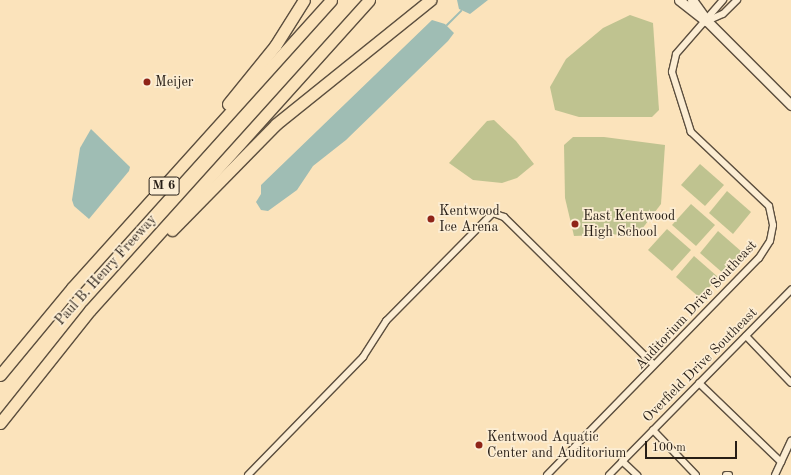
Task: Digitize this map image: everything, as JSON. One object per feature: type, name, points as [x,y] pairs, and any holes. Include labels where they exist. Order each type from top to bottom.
[{"type":"highway","points":[[72,288],[258,67],[304,0]]},
{"type":"highway","name":"Paul B. Henry Freeway","points":[[0,375],[72,288],[331,0]]},
{"type":"highway","name":"Paul B. Henry Freeway","points":[[0,423],[90,310],[369,0]]},
{"type":"highway","points":[[90,310],[266,133],[430,0]]},
{"type":"main road","points":[[679,0],[691,12],[707,21]]},
{"type":"main road","points":[[692,0],[707,21],[791,105]]},
{"type":"street","points":[[707,21],[723,0]]},
{"type":"street","points":[[707,21],[723,14],[737,0]]},
{"type":"street","name":"Auditorium Drive Southeast","points":[[547,475],[642,380],[653,364],[759,258],[767,247],[773,231],[771,210],[763,198],[694,135],[687,122],[672,63],[679,50],[707,21]]},
{"type":"street","points":[[248,475],[363,357],[386,321],[493,213],[504,217],[653,364]]},
{"type":"street","name":"Overfield Drive Southeast","points":[[609,475],[791,290]]},
{"type":"street","points":[[746,336],[791,383]]},
{"type":"street","points":[[699,383],[781,462]]},
{"type":"street","points":[[653,430],[696,475]]},
{"type":"street","points":[[775,475],[791,440]]},
{"type":"street","points":[[622,461],[637,475]]},
{"type":"green space","points":[[630,15],[653,23],[659,110],[652,117],[579,117],[555,110],[550,87],[566,59],[603,28]]},
{"type":"green space","points":[[494,120],[516,141],[534,164],[517,178],[502,183],[473,180],[449,163],[487,121]]},
{"type":"green space","points":[[573,137],[604,137],[665,145],[661,204],[642,229],[631,234],[574,236],[565,198],[564,145]]},
{"type":"green space","points":[[700,164],[724,185],[705,206],[681,185]]},
{"type":"green space","points":[[727,191],[751,212],[733,234],[709,213]]},
{"type":"green space","points":[[691,204],[715,225],[696,246],[672,225]]},
{"type":"green space","points":[[667,229],[691,250],[672,271],[648,250]]},
{"type":"green space","points":[[718,231],[742,252],[724,274],[700,253]]},
{"type":"green space","points":[[694,256],[718,277],[700,298],[676,277]]},
{"type":"water","points":[[457,0],[488,0],[470,14],[459,9]]},
{"type":"water","points":[[432,20],[445,24],[454,33],[448,41],[346,140],[313,166],[297,190],[268,211],[261,210],[256,202],[261,194],[261,185]]},
{"type":"water","points":[[91,129],[130,167],[129,171],[89,219],[74,206],[72,200],[80,148]]},
{"type":"waterway","points":[[447,25],[461,11]]},
{"type":"place","name":"Meijer","points":[[147,82]]},
{"type":"place","name":"Kentwood Ice Arena","points":[[431,219]]},
{"type":"place","name":"East Kentwood High School","points":[[575,224]]},
{"type":"place","name":"Kentwood Aquatic Center and Auditorium","points":[[479,445]]}]
